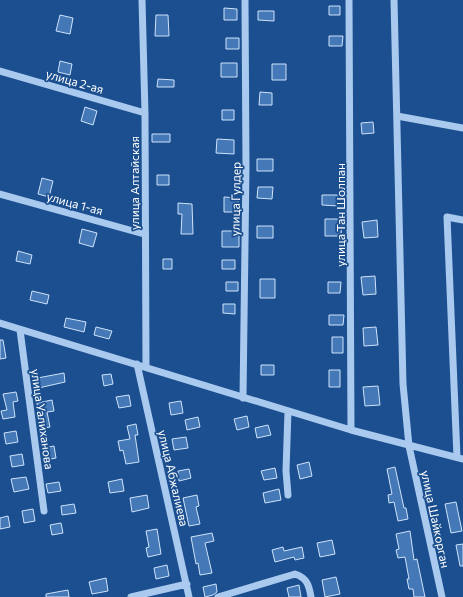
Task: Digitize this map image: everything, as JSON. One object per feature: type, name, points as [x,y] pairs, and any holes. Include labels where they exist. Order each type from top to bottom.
[{"type":"street","name":"улица Алтайская","points":[[141,0],[145,113],[144,234],[146,366]]},
{"type":"street","name":"улица Гулдер","points":[[243,398],[246,167],[245,0]]},
{"type":"street","name":"улица Тан Шолпан","points":[[349,0],[351,430]]},
{"type":"street","name":"улица Шайкорган","points":[[394,0],[403,384],[409,446],[442,597]]},
{"type":"street","name":"улица 2-ая","points":[[0,71],[145,113]]},
{"type":"street","points":[[397,116],[463,128]]},
{"type":"street","name":"улица 1-ая","points":[[0,194],[144,234]]},
{"type":"street","points":[[0,324],[146,366],[243,398],[351,430],[460,458],[447,217],[463,220]]},
{"type":"street","name":"улица Уалиханова","points":[[20,330],[44,511]]},
{"type":"street","name":"улица Абжалиева","points":[[137,364],[189,597]]},
{"type":"street","points":[[288,411],[286,471],[288,495]]},
{"type":"street","points":[[218,597],[295,574],[304,577],[308,584],[311,597]]},
{"type":"street","points":[[131,597],[187,584]]},
{"type":"building","points":[[329,6],[340,6],[340,15],[329,15]]},
{"type":"building","points":[[224,8],[237,9],[237,20],[224,20]]},
{"type":"building","points":[[258,11],[274,11],[274,21],[258,20]]},
{"type":"building","points":[[60,15],[73,18],[70,34],[56,31]]},
{"type":"building","points":[[156,15],[168,15],[169,36],[155,36]]},
{"type":"building","points":[[329,36],[343,36],[342,46],[329,46]]},
{"type":"building","points":[[226,38],[239,38],[239,49],[226,49]]},
{"type":"building","points":[[60,61],[72,64],[70,75],[58,72]]},
{"type":"building","points":[[221,63],[237,63],[237,77],[221,77]]},
{"type":"building","points":[[272,64],[286,64],[286,80],[272,80]]},
{"type":"building","points":[[158,79],[174,80],[174,87],[157,87]]},
{"type":"building","points":[[260,92],[272,93],[272,105],[259,105]]},
{"type":"building","points":[[85,107],[97,111],[93,125],[81,121]]},
{"type":"building","points":[[222,110],[234,110],[234,120],[222,120]]},
{"type":"building","points":[[373,122],[374,133],[362,134],[361,123]]},
{"type":"building","points":[[152,134],[170,134],[170,142],[152,142]]},
{"type":"building","points":[[217,139],[234,140],[234,154],[216,153]]},
{"type":"building","points":[[257,159],[273,159],[273,171],[257,171]]},
{"type":"building","points":[[157,175],[169,175],[169,185],[157,185]]},
{"type":"building","points":[[42,178],[53,181],[49,197],[38,194]]},
{"type":"building","points":[[258,187],[273,187],[272,199],[257,198]]},
{"type":"building","points":[[322,195],[339,195],[338,206],[322,205]]},
{"type":"building","points":[[224,197],[238,198],[238,212],[224,212]]},
{"type":"building","points":[[178,203],[192,204],[193,234],[181,234],[182,214],[178,214]]},
{"type":"building","points":[[325,219],[342,219],[341,236],[325,236]]},
{"type":"building","points":[[377,220],[378,237],[364,238],[362,222]]},
{"type":"building","points":[[257,226],[273,226],[273,238],[257,238]]},
{"type":"building","points":[[82,229],[97,233],[93,247],[79,243]]},
{"type":"building","points":[[222,231],[239,231],[239,247],[222,247]]},
{"type":"building","points":[[18,251],[32,255],[30,264],[16,261]]},
{"type":"building","points":[[163,259],[172,259],[172,269],[163,269]]},
{"type":"building","points":[[222,260],[235,260],[235,269],[222,269]]},
{"type":"building","points":[[375,276],[376,294],[363,295],[361,277]]},
{"type":"building","points":[[260,279],[275,279],[275,298],[260,298]]},
{"type":"building","points":[[226,282],[238,282],[238,291],[226,291]]},
{"type":"building","points":[[328,282],[341,282],[340,293],[328,293]]},
{"type":"building","points":[[32,291],[49,295],[47,304],[30,300]]},
{"type":"building","points":[[223,304],[235,304],[235,314],[223,313]]},
{"type":"building","points":[[329,315],[344,315],[343,325],[329,325]]},
{"type":"building","points":[[66,318],[86,322],[84,332],[64,327]]},
{"type":"building","points":[[96,327],[112,331],[109,339],[94,335]]},
{"type":"building","points":[[376,327],[378,345],[364,346],[363,328]]},
{"type":"building","points":[[332,337],[343,337],[343,353],[332,353]]},
{"type":"building","points":[[0,340],[3,340],[6,358],[0,359]]},
{"type":"building","points":[[261,365],[274,365],[274,375],[261,375]]},
{"type":"building","points":[[329,370],[340,370],[340,387],[329,387]]},
{"type":"building","points":[[64,373],[65,382],[34,389],[32,379]]},
{"type":"building","points":[[111,374],[113,384],[104,386],[102,375]]},
{"type":"building","points":[[378,386],[380,405],[365,406],[363,387]]},
{"type":"building","points":[[16,392],[18,401],[13,402],[15,417],[3,419],[1,411],[7,410],[3,394]]},
{"type":"building","points":[[129,395],[131,406],[119,408],[116,397]]},
{"type":"building","points":[[52,400],[54,411],[47,412],[50,427],[40,429],[37,403]]},
{"type":"building","points":[[181,401],[183,413],[171,415],[169,403]]},
{"type":"building","points":[[247,416],[249,427],[237,430],[234,419]]},
{"type":"building","points":[[198,417],[200,427],[187,430],[185,420]]},
{"type":"building","points":[[136,424],[138,435],[135,435],[139,462],[126,464],[123,450],[120,451],[118,441],[130,439],[127,426]]},
{"type":"building","points":[[268,425],[271,435],[257,438],[255,428]]},
{"type":"building","points":[[16,431],[18,442],[6,444],[4,433]]},
{"type":"building","points":[[186,437],[188,448],[174,450],[172,439]]},
{"type":"building","points":[[54,446],[56,458],[46,460],[43,448]]},
{"type":"building","points":[[22,454],[24,465],[12,467],[10,456]]},
{"type":"building","points":[[309,462],[312,476],[300,479],[297,465]]},
{"type":"building","points":[[395,467],[404,508],[406,508],[408,519],[398,521],[394,502],[389,503],[388,495],[392,494],[387,469]]},
{"type":"building","points":[[275,468],[277,478],[264,480],[261,471]]},
{"type":"building","points":[[189,469],[191,478],[179,481],[178,471]]},
{"type":"building","points":[[26,477],[29,489],[14,492],[11,479]]},
{"type":"building","points":[[122,479],[124,491],[110,493],[108,482]]},
{"type":"building","points":[[59,482],[61,491],[48,493],[46,484]]},
{"type":"building","points":[[279,489],[281,500],[265,503],[263,493]]},
{"type":"building","points":[[147,495],[149,508],[132,512],[130,498]]},
{"type":"building","points":[[197,495],[199,506],[196,507],[200,524],[189,526],[183,498]]},
{"type":"building","points":[[456,502],[462,531],[451,533],[445,504]]},
{"type":"building","points":[[74,504],[76,513],[62,515],[61,506]]},
{"type":"building","points":[[33,509],[35,521],[24,523],[22,511]]},
{"type":"building","points":[[8,516],[10,527],[0,529],[0,518]]},
{"type":"building","points":[[61,523],[63,533],[52,535],[50,525]]},
{"type":"building","points":[[157,529],[161,554],[148,557],[146,548],[149,547],[146,531]]},
{"type":"building","points":[[410,531],[414,560],[417,559],[425,597],[414,597],[413,589],[409,589],[407,579],[409,579],[405,557],[398,558],[396,550],[399,549],[396,534]]},
{"type":"building","points":[[212,533],[214,541],[205,543],[212,573],[200,575],[198,563],[196,564],[191,537]]},
{"type":"building","points":[[332,540],[335,554],[320,557],[317,543]]},
{"type":"building","points":[[463,544],[463,566],[460,566],[456,545]]},
{"type":"building","points":[[283,547],[284,551],[302,547],[304,558],[295,560],[294,557],[275,562],[272,550]]},
{"type":"building","points":[[167,565],[169,576],[156,579],[154,568]]},
{"type":"building","points":[[336,577],[340,594],[325,597],[322,580]]},
{"type":"building","points":[[106,578],[108,591],[92,594],[89,582]]},
{"type":"building","points":[[216,584],[217,592],[213,595],[205,597],[203,587]]},
{"type":"building","points":[[299,585],[301,597],[289,597],[287,588]]},
{"type":"building","points":[[68,590],[69,597],[46,597],[46,594]]}]
